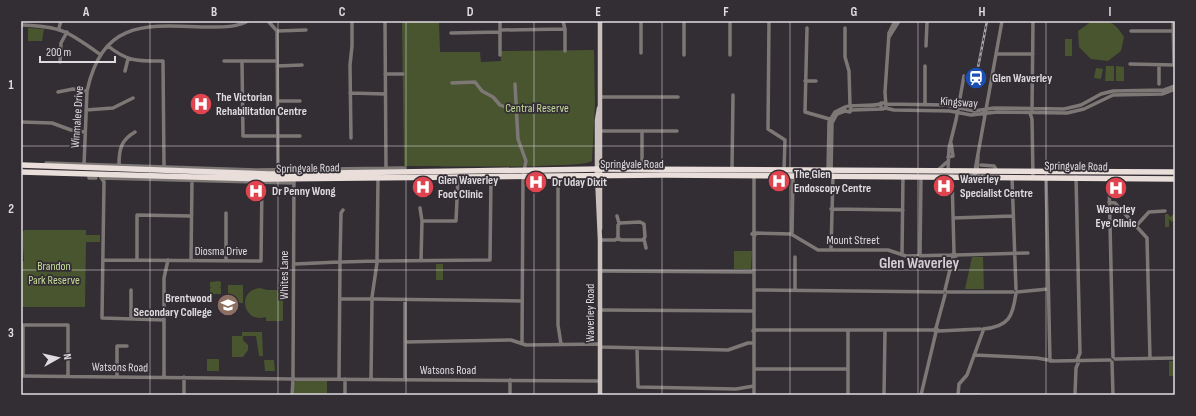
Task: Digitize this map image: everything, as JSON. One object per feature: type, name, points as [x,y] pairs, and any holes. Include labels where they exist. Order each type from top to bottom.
[{"type":"highway","name":"Springvale Road","points":[[21,165],[85,170],[99,177],[294,179],[378,175],[386,173],[524,173],[589,175],[599,172]]},
{"type":"highway","name":"Springvale Road","points":[[21,172],[164,169],[192,177]]},
{"type":"highway","name":"Springvale Road","points":[[386,173],[458,177],[586,169],[599,172],[754,172],[784,170],[921,176],[948,170],[955,170],[1012,177],[1033,174],[1046,177],[1175,178]]},
{"type":"highway","name":"Springvale Road","points":[[608,172],[642,169],[664,172],[732,170],[793,175],[831,173],[938,173],[952,176],[985,171],[1033,174],[1175,172]]},
{"type":"highway","name":"Springvale Road","points":[[192,177],[199,170],[278,172],[294,179]]},
{"type":"highway","points":[[948,170],[952,176],[955,170]]},
{"type":"highway","points":[[1159,172],[1159,178]]},
{"type":"main road","name":"Waverley Road","points":[[600,21],[598,224],[600,230],[600,395]]},
{"type":"main road","points":[[586,169],[599,161],[608,172],[599,182],[589,175]]},
{"type":"street","points":[[59,28],[61,21]]},
{"type":"street","points":[[206,21],[206,27]]},
{"type":"street","name":"Winmalee Drive","points":[[85,170],[87,90],[92,74],[101,55],[108,46],[122,34],[141,25],[206,27],[233,26],[248,21]]},
{"type":"street","points":[[268,21],[277,31],[278,172]]},
{"type":"street","points":[[350,138],[352,21]]},
{"type":"street","points":[[385,21],[386,173]]},
{"type":"street","points":[[500,21],[500,55]]},
{"type":"street","points":[[563,21],[565,29],[565,51]]},
{"type":"street","points":[[641,21],[641,53]]},
{"type":"street","points":[[684,21],[684,55]]},
{"type":"street","points":[[730,21],[730,55]]},
{"type":"street","points":[[769,21],[768,129],[784,139],[784,170]]},
{"type":"street","points":[[883,105],[889,33],[895,22],[899,21]]},
{"type":"street","points":[[926,46],[927,21]]},
{"type":"street","points":[[976,173],[978,154],[998,54],[1002,21]]},
{"type":"street","points":[[1033,21],[1033,174]]},
{"type":"street","points":[[1130,64],[1174,64],[1174,21]]},
{"type":"street","points":[[21,25],[59,28],[101,55]]},
{"type":"street","points":[[807,28],[805,112],[831,120]]},
{"type":"street","points":[[831,250],[831,120],[836,111],[848,107],[849,99],[849,71],[845,57],[845,28]]},
{"type":"street","points":[[451,33],[565,29]]},
{"type":"street","points":[[277,31],[306,30]]},
{"type":"street","points":[[1131,31],[1173,31]]},
{"type":"street","points":[[60,62],[61,43],[67,32]]},
{"type":"street","points":[[108,46],[128,59],[142,62],[163,61],[164,169]]},
{"type":"street","points":[[998,54],[1033,54]]},
{"type":"street","points":[[125,71],[128,59]]},
{"type":"street","points":[[224,61],[277,61]]},
{"type":"street","points":[[242,61],[243,136],[300,136]]},
{"type":"street","points":[[277,66],[302,65]]},
{"type":"street","points":[[1159,65],[1159,84]]},
{"type":"street","points":[[925,66],[925,111]]},
{"type":"street","points":[[385,74],[404,74]]},
{"type":"street","points":[[948,170],[948,157],[953,156],[951,142],[964,76]]},
{"type":"street","points":[[806,81],[816,81]]},
{"type":"street","points":[[452,83],[475,82],[481,91],[493,97],[500,106],[516,109]]},
{"type":"street","points":[[515,84],[518,137],[525,157],[522,344]]},
{"type":"street","points":[[1032,111],[1038,108],[1073,108],[1104,93],[1116,90],[1164,90],[1175,86]]},
{"type":"street","points":[[58,92],[73,89],[87,90]]},
{"type":"street","points":[[1032,111],[1073,112],[1112,95],[1162,94],[1175,89]]},
{"type":"street","points":[[350,93],[385,94]]},
{"type":"street","points":[[732,95],[732,170]]},
{"type":"street","points":[[600,97],[678,97]]},
{"type":"street","points":[[86,110],[113,108],[134,98]]},
{"type":"street","points":[[1033,98],[1038,108]]},
{"type":"street","points":[[278,101],[300,101]]},
{"type":"street","name":"Kingsway","points":[[883,105],[891,110],[974,111],[987,109],[1032,111]]},
{"type":"street","name":"Kingsway","points":[[848,107],[883,105],[948,106],[978,115],[1032,111]]},
{"type":"street","points":[[948,106],[948,111]]},
{"type":"street","points":[[978,115],[984,124]]},
{"type":"street","points":[[21,122],[52,123],[71,130],[86,132]]},
{"type":"street","points":[[599,131],[677,131]]},
{"type":"street","points":[[642,131],[642,169]]},
{"type":"street","points":[[119,165],[119,152],[123,141],[136,132]]},
{"type":"street","points":[[785,143],[791,143]]},
{"type":"street","points":[[978,154],[980,164],[985,171]]},
{"type":"street","points":[[938,173],[948,162]]},
{"type":"street","name":"Springvale Road","points":[[46,163],[85,170],[119,165],[199,170]]},
{"type":"street","points":[[976,173],[980,164]]},
{"type":"street","name":"Springvale Road","points":[[980,164],[994,166],[997,171]]},
{"type":"street","name":"Springvale Road","points":[[278,172],[386,173],[404,168]]},
{"type":"street","points":[[754,172],[754,395]]},
{"type":"street","points":[[372,380],[372,299],[377,261],[378,175]]},
{"type":"street","points":[[558,175],[558,325],[561,344]]},
{"type":"street","points":[[755,233],[792,234],[793,175]]},
{"type":"street","points":[[295,264],[377,261],[490,260],[491,176]]},
{"type":"street","points":[[902,255],[903,176]]},
{"type":"street","points":[[920,256],[921,176]]},
{"type":"street","points":[[921,395],[954,255],[952,176]]},
{"type":"street","points":[[99,177],[104,182]]},
{"type":"street","name":"Springvale Road","points":[[99,177],[192,177],[262,183],[294,179]]},
{"type":"street","points":[[191,261],[192,177]]},
{"type":"street","points":[[422,221],[456,221],[458,177]]},
{"type":"street","points":[[755,330],[982,330],[995,328],[1007,321],[1014,309],[1015,299],[1012,177]]},
{"type":"street","points":[[1046,177],[1050,361]]},
{"type":"street","points":[[1075,395],[1076,368],[1080,360],[1076,177]]},
{"type":"street","points":[[107,178],[104,182],[102,318],[164,320]]},
{"type":"street","points":[[1109,178],[1113,395]]},
{"type":"street","name":"Whites Lane","points":[[292,395],[295,264],[294,179]]},
{"type":"street","name":"Diosma Drive","points":[[103,260],[261,261],[262,183]]},
{"type":"street","points":[[1109,203],[1116,204],[1147,238],[1150,358]]},
{"type":"street","points":[[420,208],[422,221],[420,261]]},
{"type":"street","points":[[831,209],[903,210]]},
{"type":"street","points":[[339,379],[341,213],[343,210]]},
{"type":"street","points":[[1136,225],[1151,212],[1165,211]]},
{"type":"street","points":[[226,213],[226,261]]},
{"type":"street","points":[[137,260],[137,215],[191,216]]},
{"type":"street","points":[[617,216],[619,223],[618,238]]},
{"type":"street","points":[[953,218],[1013,216]]},
{"type":"street","points":[[619,223],[643,223],[645,227],[644,239],[646,248]]},
{"type":"street","name":"Mount Street","points":[[792,234],[815,249],[888,250],[902,255],[920,256],[1028,253]]},
{"type":"street","points":[[600,240],[614,240],[618,238],[621,240],[644,239]]},
{"type":"street","points":[[795,257],[795,290]]},
{"type":"street","points":[[164,377],[164,278],[168,260]]},
{"type":"street","points":[[600,271],[754,272]]},
{"type":"street","points":[[754,290],[945,292],[1048,289]]},
{"type":"street","points":[[131,290],[131,318]]},
{"type":"street","points":[[340,299],[522,300]]},
{"type":"street","points":[[405,300],[405,380]]},
{"type":"street","points":[[600,310],[754,311]]},
{"type":"street","points":[[22,376],[23,325],[68,325],[68,376]]},
{"type":"street","points":[[980,395],[958,395],[959,384],[967,375],[982,330]]},
{"type":"street","points":[[848,331],[848,395]]},
{"type":"street","points":[[884,395],[885,331]]},
{"type":"street","points":[[405,342],[511,340],[522,344],[600,345],[637,348],[728,350],[748,343],[754,343]]},
{"type":"street","points":[[117,377],[117,346],[127,346]]},
{"type":"street","points":[[637,348],[638,387],[736,389],[754,386]]},
{"type":"street","points":[[974,354],[983,356],[1037,358],[1050,361],[1080,360]]},
{"type":"street","points":[[1064,361],[1175,358]]},
{"type":"street","points":[[1073,361],[1076,368]]},
{"type":"street","points":[[754,369],[848,369]]},
{"type":"street","name":"Watsons Road","points":[[22,376],[600,381]]},
{"type":"street","points":[[184,378],[184,395]]},
{"type":"street","points":[[345,379],[345,395]]},
{"type":"street","points":[[510,380],[510,395]]},
{"type":"green space","name":"Central Reserve","points":[[402,21],[439,21],[440,52],[480,52],[481,62],[501,61],[501,51],[594,50],[595,103],[592,161],[583,164],[535,166],[404,166]]},
{"type":"green space","points":[[1092,21],[1111,23],[1124,37],[1121,51],[1108,61],[1091,59],[1079,47],[1078,31]]},
{"type":"green space","points":[[28,28],[44,29],[42,41],[28,41]]},
{"type":"green space","points":[[1065,39],[1072,39],[1072,56],[1065,56]]},
{"type":"green space","points":[[1106,66],[1114,66],[1114,81],[1105,81]]},
{"type":"green space","points":[[1116,66],[1124,67],[1124,81],[1116,81]]},
{"type":"green space","points":[[1096,68],[1103,69],[1101,79],[1094,78]]},
{"type":"green space","points":[[1175,213],[1175,220],[1172,222],[1169,219],[1169,227],[1165,227],[1165,214],[1168,214],[1170,217]]},
{"type":"green space","name":"Brandon Park Reserve","points":[[25,230],[86,230],[86,235],[100,235],[100,242],[86,242],[85,307],[21,307],[21,261],[24,261],[22,232]]},
{"type":"green space","points":[[734,251],[752,251],[751,269],[734,269]]},
{"type":"green space","points":[[972,257],[983,257],[984,289],[965,289]]},
{"type":"green space","points":[[436,264],[443,264],[443,280],[436,280]]},
{"type":"green space","points":[[210,282],[221,282],[221,287],[219,288],[221,288],[221,294],[210,294],[210,288],[212,288],[210,287]]},
{"type":"green space","points":[[228,285],[243,285],[243,303],[228,303]]},
{"type":"green space","points":[[260,288],[267,290],[283,290],[283,321],[266,321],[266,317],[258,318],[252,316],[248,311],[245,306],[245,300],[248,294],[252,290]]},
{"type":"green space","points":[[242,332],[262,332],[263,356],[259,356],[256,336],[243,336],[243,340],[248,345],[248,350],[243,357],[232,357],[232,336],[242,336]]},
{"type":"green space","points":[[207,359],[219,359],[219,365],[207,365]]},
{"type":"green space","points":[[264,360],[274,360],[275,371],[265,371]]},
{"type":"green space","points":[[1169,361],[1175,361],[1175,376],[1169,376]]},
{"type":"green space","points":[[207,365],[219,365],[219,371],[207,371]]},
{"type":"green space","points":[[297,380],[327,381],[327,395],[294,395],[294,383]]},
{"type":"railway","points":[[974,88],[987,21]]},
{"type":"place","name":"Glen Waverley","points":[[976,78]]},
{"type":"place","name":"The Victorian Rehabilitation Centre","points":[[201,104]]},
{"type":"place","name":"The Glen Endoscopy Centre","points":[[779,181]]},
{"type":"place","name":"Dr Uday Dixit","points":[[536,182]]},
{"type":"place","name":"Waverley Specialist Centre","points":[[944,186]]},
{"type":"place","name":"Glen Waverley Foot Clinic","points":[[423,187]]},
{"type":"place","name":"Waverley Eye Clinic","points":[[1116,188]]},
{"type":"place","name":"Dr Penny Wong","points":[[256,191]]},
{"type":"place","name":"Brentwood Secondary College","points":[[228,305]]},
{"type":"district","name":"Glen Waverley","points":[[919,262]]}]
